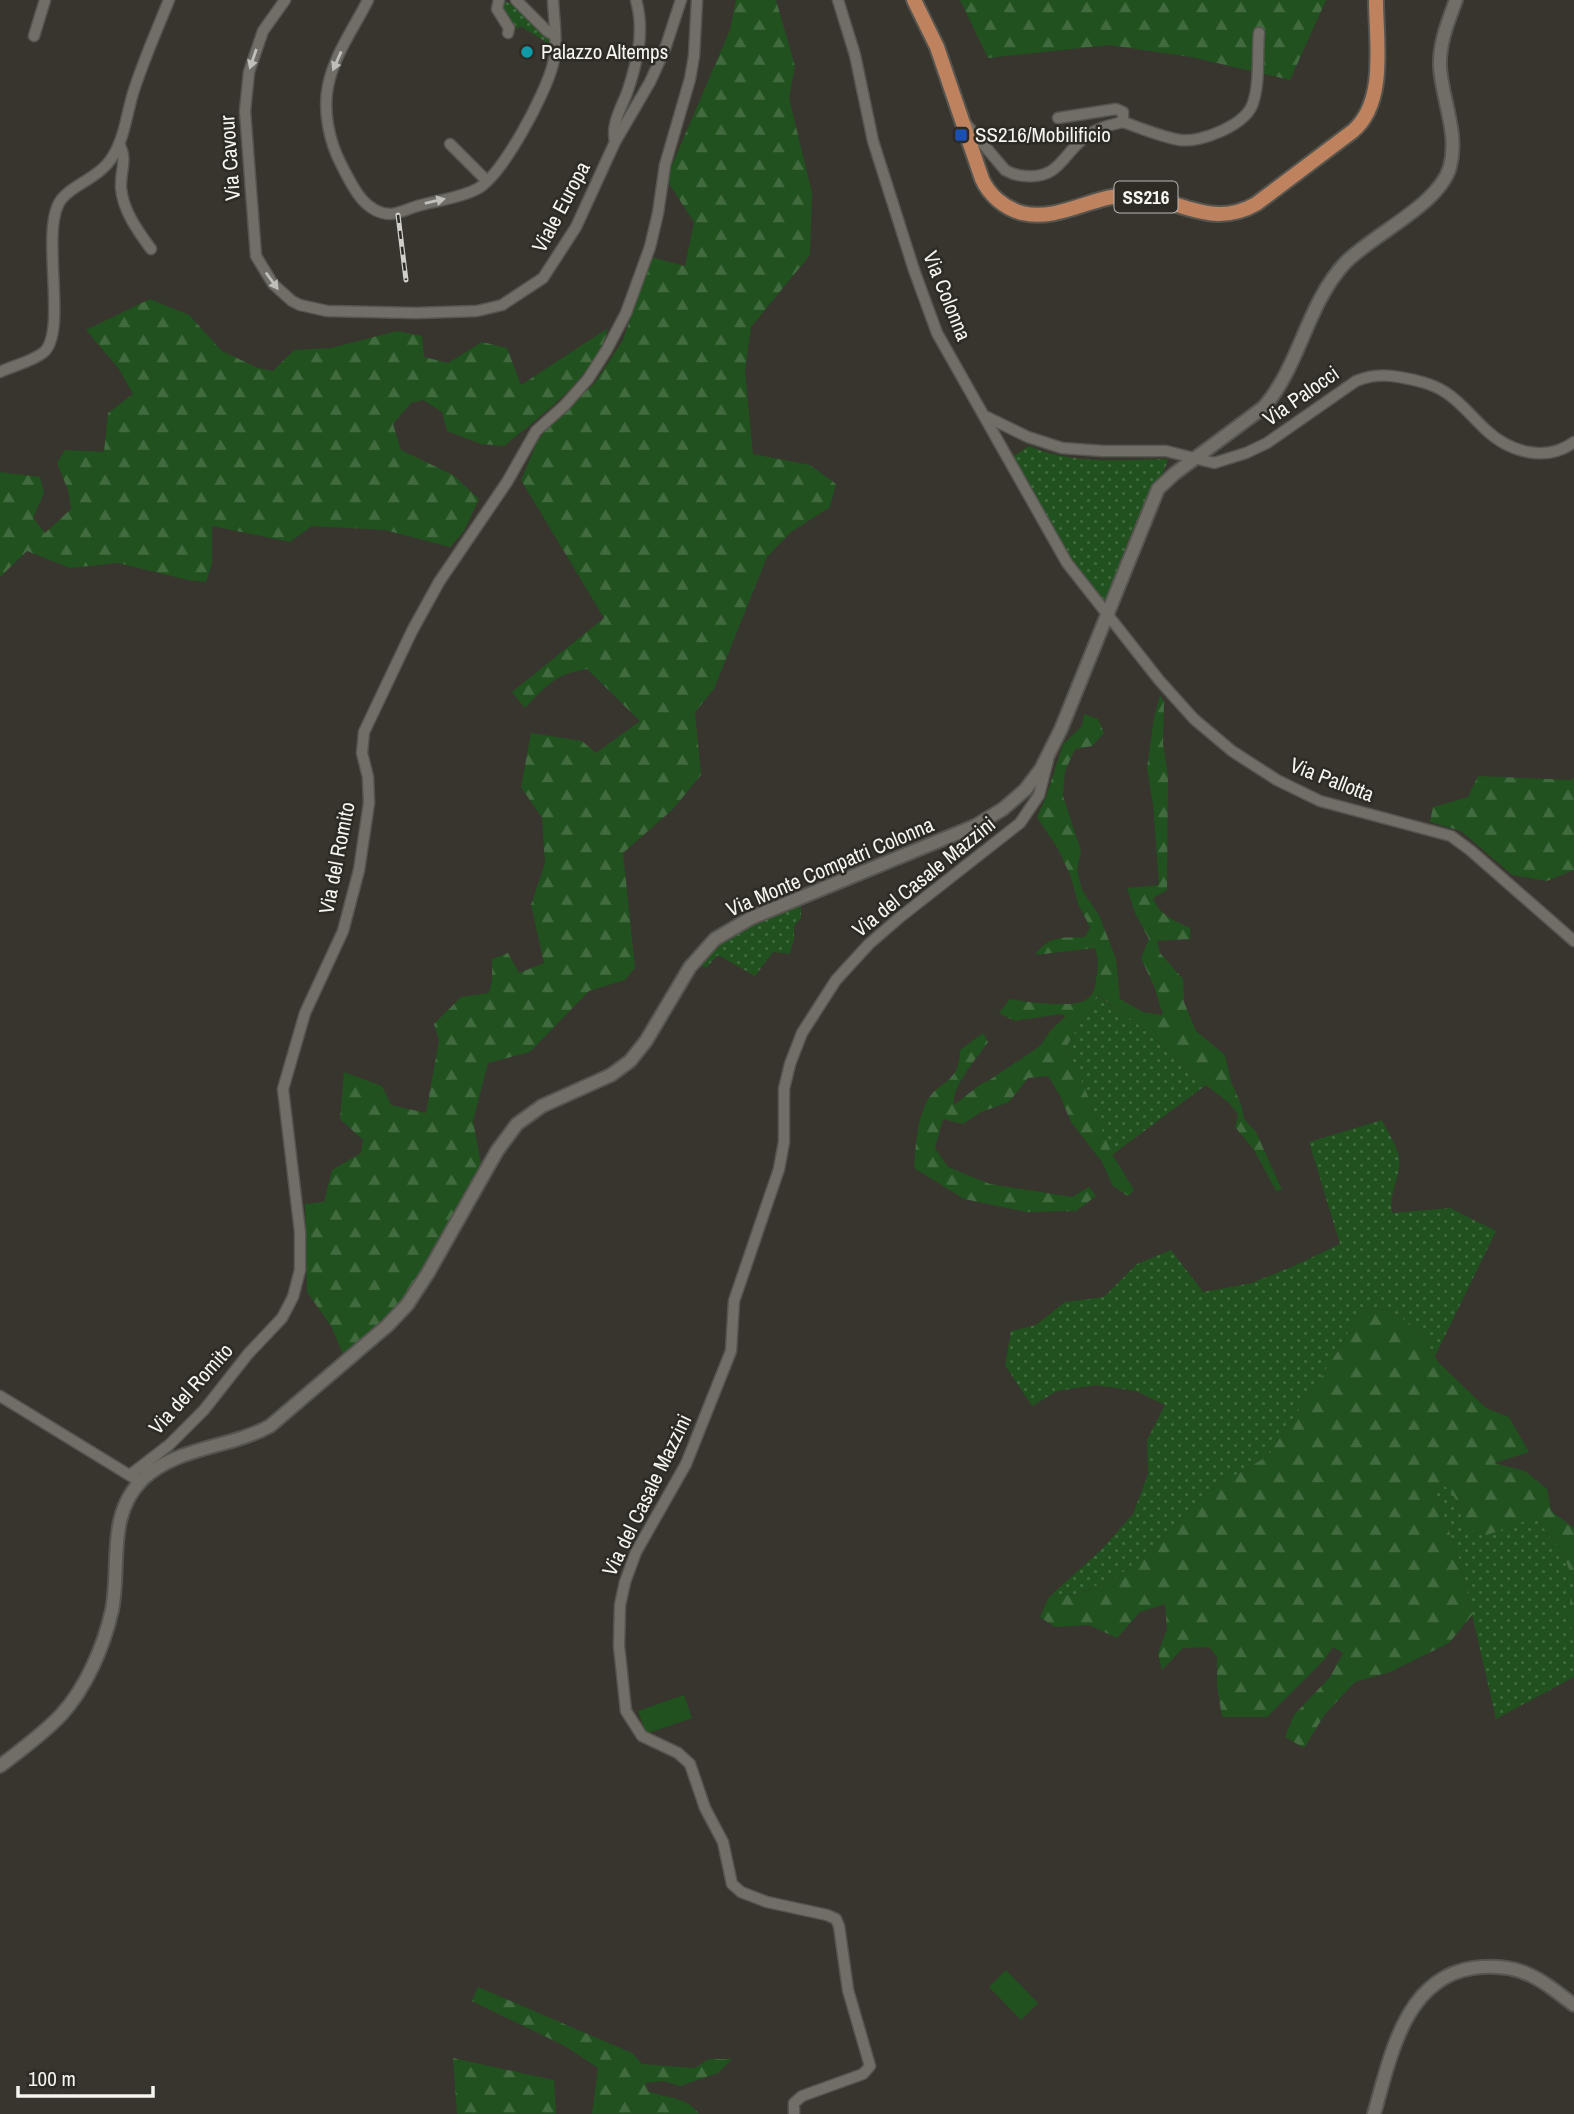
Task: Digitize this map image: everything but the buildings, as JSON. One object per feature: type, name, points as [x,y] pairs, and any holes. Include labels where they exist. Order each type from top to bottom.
[{"type":"main road","name":"SS216","points":[[914,0],[933,38],[986,187],[998,200],[1016,211],[1032,215],[1048,214],[1111,197],[1130,195],[1222,215],[1238,212],[1260,201],[1353,131],[1367,116],[1376,85],[1376,0]]},
{"type":"street","points":[[34,36],[45,0]]},
{"type":"street","points":[[0,372],[38,356],[49,345],[54,323],[52,233],[55,211],[65,194],[101,171],[112,159],[134,91],[169,0]]},
{"type":"street","name":"Via Cavour","points":[[285,0],[263,31],[249,72],[245,111],[256,256],[273,285],[300,305]]},
{"type":"street","points":[[368,0],[336,61],[328,88],[326,111],[337,157],[357,196],[369,205],[391,214],[462,195],[479,188],[487,181],[507,154],[539,100],[554,61],[553,0]]},
{"type":"street","points":[[499,0],[497,9],[509,28],[508,33]]},
{"type":"street","points":[[516,0],[554,35]]},
{"type":"street","points":[[615,142],[615,126],[638,52],[640,27],[636,0]]},
{"type":"street","name":"Viale Europa","points":[[300,305],[327,311],[477,311],[502,305],[543,278],[576,227],[615,142],[645,93],[660,62],[681,0]]},
{"type":"street","name":"Via del Romito","points":[[135,1479],[204,1410],[243,1359],[282,1318],[291,1301],[300,1275],[301,1239],[283,1089],[305,1013],[340,938],[359,870],[369,803],[368,776],[362,753],[363,736],[412,631],[439,582],[503,488],[536,431],[578,390],[611,344],[638,282],[658,212],[665,165],[693,63],[698,0]]},
{"type":"street","name":"Via Colonna","points":[[838,0],[855,55],[873,141],[937,333],[1067,563],[1107,614]]},
{"type":"street","name":"Via Monte Compatri Colonna","points":[[0,1766],[53,1723],[74,1699],[86,1677],[110,1617],[115,1587],[118,1526],[135,1479],[171,1461],[270,1426],[391,1321],[411,1300],[422,1283],[511,1131],[537,1108],[604,1078],[630,1061],[646,1041],[690,967],[715,939],[757,916],[983,822],[1025,790],[1049,754],[1064,723],[1157,491],[1169,478],[1250,420],[1271,399],[1324,293],[1343,265],[1429,198],[1444,180],[1450,164],[1452,144],[1441,81],[1440,55],[1444,33],[1456,0]]},
{"type":"street","points":[[964,121],[1005,170],[1030,177],[1049,173],[1089,134],[1123,122],[1184,141],[1210,135],[1235,124],[1250,110],[1254,100],[1259,33]]},
{"type":"street","points":[[1058,118],[1116,109],[1124,112],[1123,122]]},
{"type":"street","points":[[119,144],[124,157],[121,180],[124,203],[151,249]]},
{"type":"street","points":[[450,145],[487,181]]},
{"type":"street","name":"Via Palocci","points":[[986,416],[1023,435],[1056,446],[1095,451],[1166,452],[1214,463],[1250,452],[1356,381],[1377,375],[1416,380],[1439,388],[1458,402],[1493,436],[1518,449],[1537,454],[1552,454],[1574,442]]},
{"type":"street","name":"Via Pallotta","points":[[1107,614],[1136,654],[1180,704],[1203,728],[1236,754],[1277,780],[1320,801],[1451,836],[1574,941]]},
{"type":"street","name":"Via del Casale Mazzini","points":[[794,2114],[794,2103],[802,2096],[863,2074],[870,2066],[847,1984],[838,1924],[829,1915],[779,1906],[749,1896],[732,1884],[723,1842],[705,1808],[690,1764],[678,1753],[642,1736],[626,1711],[619,1655],[620,1599],[634,1557],[686,1464],[730,1354],[733,1305],[779,1169],[783,1142],[784,1090],[790,1064],[802,1033],[829,989],[869,944],[1023,819],[1042,787],[1049,754]]},
{"type":"street","points":[[0,1396],[135,1479]]},
{"type":"street","points":[[1374,2114],[1407,2018],[1424,1993],[1442,1978],[1472,1969],[1511,1967],[1540,1979],[1574,2005]]},
{"type":"green space","points":[[736,0],[776,0],[795,66],[789,98],[812,193],[810,255],[751,327],[745,371],[753,454],[810,465],[836,484],[830,507],[791,532],[767,557],[714,689],[695,712],[701,775],[672,810],[623,853],[635,968],[625,980],[589,991],[530,1052],[488,1063],[473,1121],[481,1163],[428,1263],[397,1310],[343,1354],[331,1326],[307,1292],[305,1204],[324,1202],[332,1170],[361,1153],[363,1140],[340,1119],[344,1072],[382,1086],[391,1105],[426,1113],[439,1041],[434,1024],[461,997],[489,993],[492,959],[508,953],[519,973],[544,963],[531,905],[545,863],[542,818],[521,787],[531,733],[582,741],[596,753],[640,721],[587,669],[559,677],[525,708],[512,692],[604,618],[521,480],[538,440],[553,420],[594,384],[623,340],[651,257],[685,266],[694,222],[666,179],[730,30]]},
{"type":"green space","points":[[960,0],[1326,0],[1290,80],[1191,57],[1109,45],[988,58]]},
{"type":"green space","points":[[504,1],[511,4],[549,38],[551,45],[505,20],[500,3]]},
{"type":"green space","points":[[150,299],[189,315],[222,351],[258,368],[273,371],[294,350],[331,348],[397,331],[422,336],[424,357],[448,363],[482,342],[507,348],[521,385],[608,328],[602,346],[580,379],[504,446],[481,444],[447,431],[442,412],[423,400],[411,403],[393,424],[401,450],[453,475],[479,499],[464,531],[450,547],[385,530],[312,526],[290,542],[212,526],[212,564],[206,582],[118,563],[70,568],[27,551],[0,577],[0,472],[40,477],[44,493],[33,518],[45,533],[71,509],[68,490],[57,463],[65,450],[104,452],[108,413],[133,394],[119,369],[86,330]]},
{"type":"green space","points":[[1029,446],[1080,459],[1168,459],[1136,522],[1106,600],[1087,585],[1012,457]]},
{"type":"green space","points":[[1160,695],[1164,702],[1163,744],[1168,776],[1167,890],[1153,898],[1163,913],[1190,928],[1190,939],[1157,941],[1160,953],[1183,979],[1184,1002],[1196,1031],[1225,1055],[1244,1119],[1256,1132],[1282,1190],[1276,1191],[1254,1150],[1235,1127],[1238,1114],[1228,1102],[1140,1026],[1098,995],[1095,998],[1098,1004],[1079,1025],[1067,1046],[1112,1154],[1134,1190],[1128,1196],[1113,1186],[1102,1162],[1071,1122],[1048,1076],[1028,1078],[1009,1102],[981,1112],[963,1124],[943,1119],[935,1148],[948,1167],[990,1184],[1072,1197],[1089,1187],[1096,1196],[1076,1211],[1027,1212],[964,1199],[914,1168],[918,1127],[926,1103],[956,1070],[960,1050],[983,1033],[988,1042],[960,1082],[954,1105],[1040,1046],[1051,1030],[1066,1016],[1060,1014],[1015,1021],[999,1013],[1010,999],[1072,1004],[1087,999],[1095,988],[1098,964],[1095,948],[1035,955],[1051,941],[1085,937],[1090,927],[1078,904],[1071,877],[1058,849],[1037,817],[1063,744],[1082,726],[1084,714],[1098,719],[1104,733],[1092,746],[1075,749],[1065,771],[1063,796],[1081,851],[1077,870],[1082,890],[1099,915],[1116,959],[1120,999],[1143,1012],[1163,1015],[1141,958],[1149,939],[1135,913],[1127,888],[1159,885],[1153,805],[1147,768]]},
{"type":"green space","points":[[1478,776],[1572,780],[1574,777],[1574,870],[1547,881],[1512,875],[1461,831],[1430,822],[1433,807],[1468,797]]},
{"type":"green space","points":[[801,905],[801,918],[794,926],[790,954],[773,952],[755,976],[718,955],[706,968],[699,964],[719,943],[738,931]]},
{"type":"green space","points":[[1097,995],[1140,1026],[1206,1085],[1112,1155],[1067,1046],[1079,1025],[1097,1005]]},
{"type":"green space","points":[[1382,1120],[1399,1157],[1392,1213],[1450,1208],[1496,1231],[1435,1356],[1421,1331],[1390,1310],[1361,1308],[1338,1351],[1268,1456],[1208,1491],[1156,1545],[1116,1578],[1076,1594],[1049,1597],[1102,1549],[1133,1514],[1148,1474],[1147,1440],[1165,1405],[1136,1391],[1096,1385],[1057,1391],[1032,1406],[1005,1365],[1011,1331],[1036,1325],[1065,1302],[1104,1297],[1137,1264],[1171,1250],[1203,1292],[1252,1283],[1340,1244],[1309,1142]]},
{"type":"green space","points":[[1361,1308],[1390,1310],[1421,1331],[1438,1362],[1486,1408],[1509,1417],[1529,1452],[1494,1463],[1525,1471],[1547,1489],[1551,1511],[1574,1528],[1574,1582],[1561,1548],[1536,1517],[1484,1536],[1465,1527],[1455,1498],[1441,1481],[1436,1496],[1459,1558],[1472,1615],[1449,1643],[1390,1672],[1355,1682],[1325,1714],[1304,1748],[1285,1737],[1294,1715],[1330,1677],[1343,1653],[1333,1647],[1324,1660],[1267,1717],[1222,1717],[1217,1685],[1217,1657],[1209,1647],[1183,1648],[1162,1670],[1158,1653],[1167,1629],[1165,1604],[1140,1612],[1117,1638],[1089,1625],[1055,1627],[1040,1617],[1049,1597],[1077,1594],[1116,1578],[1156,1545],[1208,1491],[1268,1456],[1338,1351]]},
{"type":"green space","points":[[1440,1480],[1455,1498],[1465,1527],[1536,1517],[1561,1548],[1574,1582],[1567,1618],[1574,1635],[1574,1677],[1496,1719],[1459,1558],[1436,1496]]},
{"type":"green space","points":[[1574,1582],[1574,1635],[1567,1618]]},
{"type":"green space","points":[[684,1695],[692,1718],[646,1734],[638,1711]]},
{"type":"green space","points":[[1006,1970],[1038,2003],[1021,2020],[989,1987]]},
{"type":"green space","points":[[478,1987],[632,2053],[642,2064],[695,2068],[709,2059],[732,2059],[718,2073],[680,2086],[663,2081],[645,2083],[648,2091],[682,2101],[699,2114],[592,2114],[598,2068],[565,2046],[472,2001]]},
{"type":"green space","points":[[453,2058],[554,2080],[556,2114],[457,2114]]},
{"type":"railway","points":[[398,215],[406,280]]},
{"type":"place","name":"Palazzo Altemps","points":[[527,52]]},
{"type":"place","name":"SS216/Mobilificio","points":[[961,135]]}]
